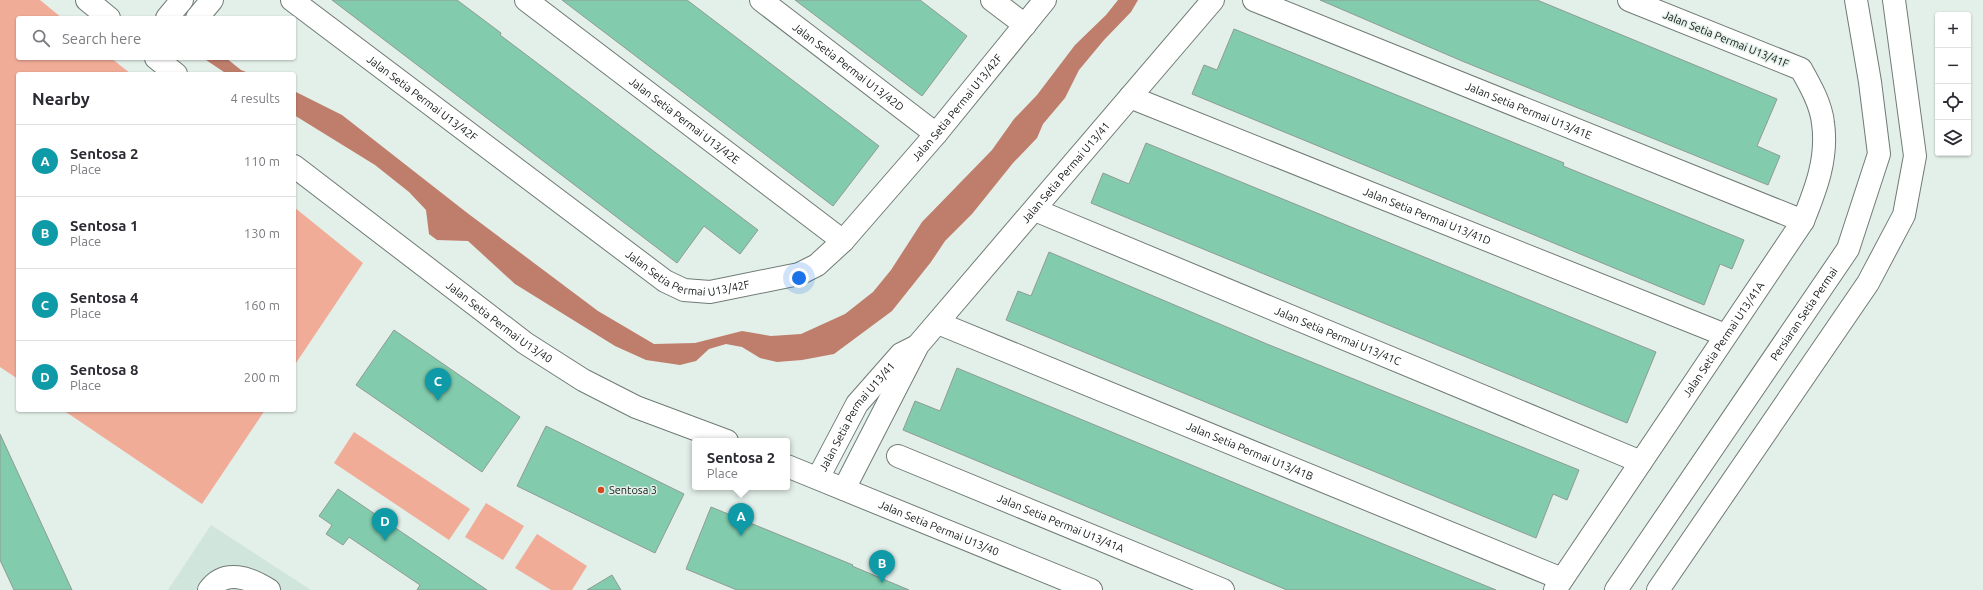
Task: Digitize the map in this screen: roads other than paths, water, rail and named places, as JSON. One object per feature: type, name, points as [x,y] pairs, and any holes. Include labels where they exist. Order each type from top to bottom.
[{"type":"street","points":[[87,0],[107,16]]},
{"type":"street","points":[[169,16],[182,0]]},
{"type":"street","points":[[199,16],[212,0]]},
{"type":"street","name":"Jalan Setia Permai U13/42F","points":[[292,0],[659,276],[684,290],[710,292],[799,274],[817,265],[843,241],[936,134],[1045,0]]},
{"type":"street","name":"Jalan Setia Permai U13/42E","points":[[526,0],[843,241]]},
{"type":"street","name":"Jalan Setia Permai U13/42D","points":[[761,0],[936,134]]},
{"type":"street","points":[[992,0],[1025,25]]},
{"type":"street","name":"Jalan Setia Permai U13/41","points":[[844,489],[918,345],[1213,0]]},
{"type":"street","name":"Jalan Setia Permai U13/41E","points":[[1254,0],[1803,221]]},
{"type":"street","name":"Jalan Setia Permai U13/41F","points":[[1629,0],[1801,69]]},
{"type":"street","name":"Persiaran Setia Permai","points":[[1616,590],[1848,249],[1879,154],[1870,82],[1856,0]]},
{"type":"street","points":[[1658,590],[1868,283],[1904,215],[1916,156],[1894,0]]},
{"type":"street","name":"Jalan Setia Permai U13/41A","points":[[1558,584],[1803,221],[1816,188],[1823,162],[1823,122],[1814,93],[1801,69]]},
{"type":"street","name":"Jalan Setia Permai U13/41D","points":[[1130,97],[1725,335]]},
{"type":"street","name":"Jalan Setia Permai U13/40","points":[[296,168],[525,342],[583,380],[636,406],[719,438]]},
{"type":"street","name":"Jalan Setia Permai U13/41C","points":[[1035,210],[1641,462]]},
{"type":"street","name":"Jalan Setia Permai U13/41B","points":[[938,323],[1558,584]]},
{"type":"street","name":"Jalan Setia Permai U13/41","points":[[818,478],[857,404],[901,354],[918,345]]},
{"type":"street","name":"Jalan Setia Permai U13/41A","points":[[898,456],[1223,590]]},
{"type":"street","name":"Jalan Setia Permai U13/40","points":[[790,467],[1091,590]]},
{"type":"street","points":[[209,590],[220,580],[231,576],[255,581],[269,590]]},
{"type":"place","name":"Sentosa 4","points":[[438,401]]},
{"type":"place","name":"Sentosa 3","points":[[601,490]]},
{"type":"place","name":"Sentosa 2","points":[[741,536]]},
{"type":"place","name":"Sentosa 8","points":[[385,541]]},
{"type":"place","name":"Sentosa 1","points":[[882,583]]}]
